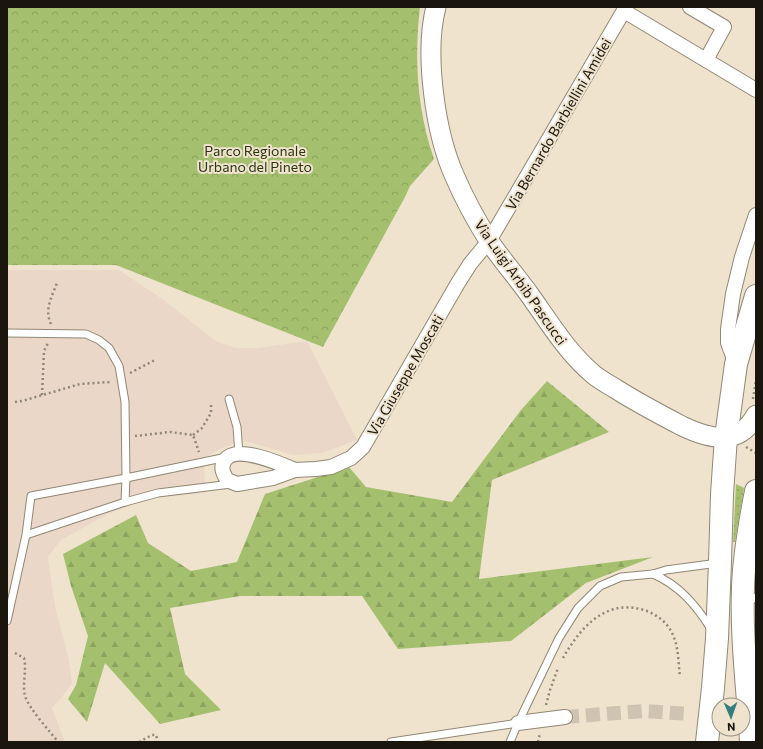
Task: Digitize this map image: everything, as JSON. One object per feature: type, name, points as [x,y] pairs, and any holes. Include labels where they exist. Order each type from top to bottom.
[{"type":"main road","points":[[707,742],[717,638],[722,494],[736,441],[736,364],[756,296]]},
{"type":"main road","points":[[751,742],[749,602],[747,571],[756,491]]},
{"type":"street","points":[[690,7],[724,27],[706,60]]},
{"type":"street","name":"Via Luigi Arbib Pascucci","points":[[435,9],[432,48],[432,80],[439,124],[454,176],[489,242],[572,354],[595,376],[644,406],[691,430],[736,441]]},
{"type":"street","points":[[625,9],[756,90]]},
{"type":"street","name":"Via Bernardo Barbiellini Amidei","points":[[489,242],[625,9]]},
{"type":"street","points":[[736,364],[728,343],[728,329],[733,294],[742,257],[756,215]]},
{"type":"street","name":"Via Giuseppe Moscati","points":[[236,484],[273,478],[296,470],[331,467],[351,458],[363,447],[458,283],[470,264],[489,242]]},
{"type":"street","points":[[736,441],[736,435],[742,432],[752,421],[754,407]]},
{"type":"street","points":[[233,455],[222,464],[222,472],[227,480],[236,484]]},
{"type":"street","name":"Via Giuseppe Moscati","points":[[233,455],[271,459],[296,470]]},
{"type":"street","points":[[518,723],[565,717]]},
{"type":"lane","points":[[7,333],[86,334],[99,340],[109,348],[119,366],[125,402],[125,502]]},
{"type":"lane","points":[[7,621],[26,535],[31,496],[126,478],[233,455],[237,427],[229,399]]},
{"type":"lane","points":[[26,535],[125,502],[158,493],[236,484]]},
{"type":"lane","points":[[510,742],[559,638],[582,604],[600,586],[616,578],[626,576],[653,574],[666,570],[720,562]]},
{"type":"lane","points":[[653,574],[670,582],[692,601],[717,638]]},
{"type":"lane","points":[[391,742],[518,723]]},
{"type":"path","points":[[754,407],[756,380]]},
{"type":"path","points":[[193,435],[202,428],[211,413],[211,403]]},
{"type":"path","points":[[736,441],[756,453]]},
{"type":"path","points":[[562,662],[576,637],[596,617],[616,608],[636,608],[650,612],[664,622],[670,630],[677,649],[680,677]]},
{"type":"path","points":[[15,653],[24,658],[26,667],[24,688],[25,697],[58,742]]},
{"type":"path","points":[[538,742],[550,690],[560,666]]},
{"type":"path","points":[[139,742],[152,735],[156,736],[158,742]]},
{"type":"shaded area","points":[[7,270],[119,270],[165,301],[217,342],[236,348],[258,348],[307,341],[357,440],[322,453],[293,455],[242,440],[220,449],[204,458],[205,493],[152,498],[108,514],[61,540],[48,557],[55,607],[68,656],[72,683],[52,708],[65,742],[7,742]]},
{"type":"green space","name":"Parco Regionale Urbano del Pineto","points":[[7,7],[420,7],[417,46],[418,84],[428,140],[434,159],[410,186],[323,347],[116,265],[7,265]]},
{"type":"green space","points":[[547,381],[609,432],[492,480],[479,579],[653,557],[586,583],[511,641],[398,649],[362,596],[240,596],[170,608],[185,674],[221,710],[160,724],[105,663],[87,722],[68,699],[76,685],[88,636],[71,586],[63,554],[136,515],[148,543],[191,571],[237,562],[265,494],[349,467],[366,487],[452,502],[521,410]]},
{"type":"green space","points":[[736,484],[744,488],[735,542],[733,542]]},
{"type":"tunnel","points":[[565,717],[644,711],[690,714]]}]
